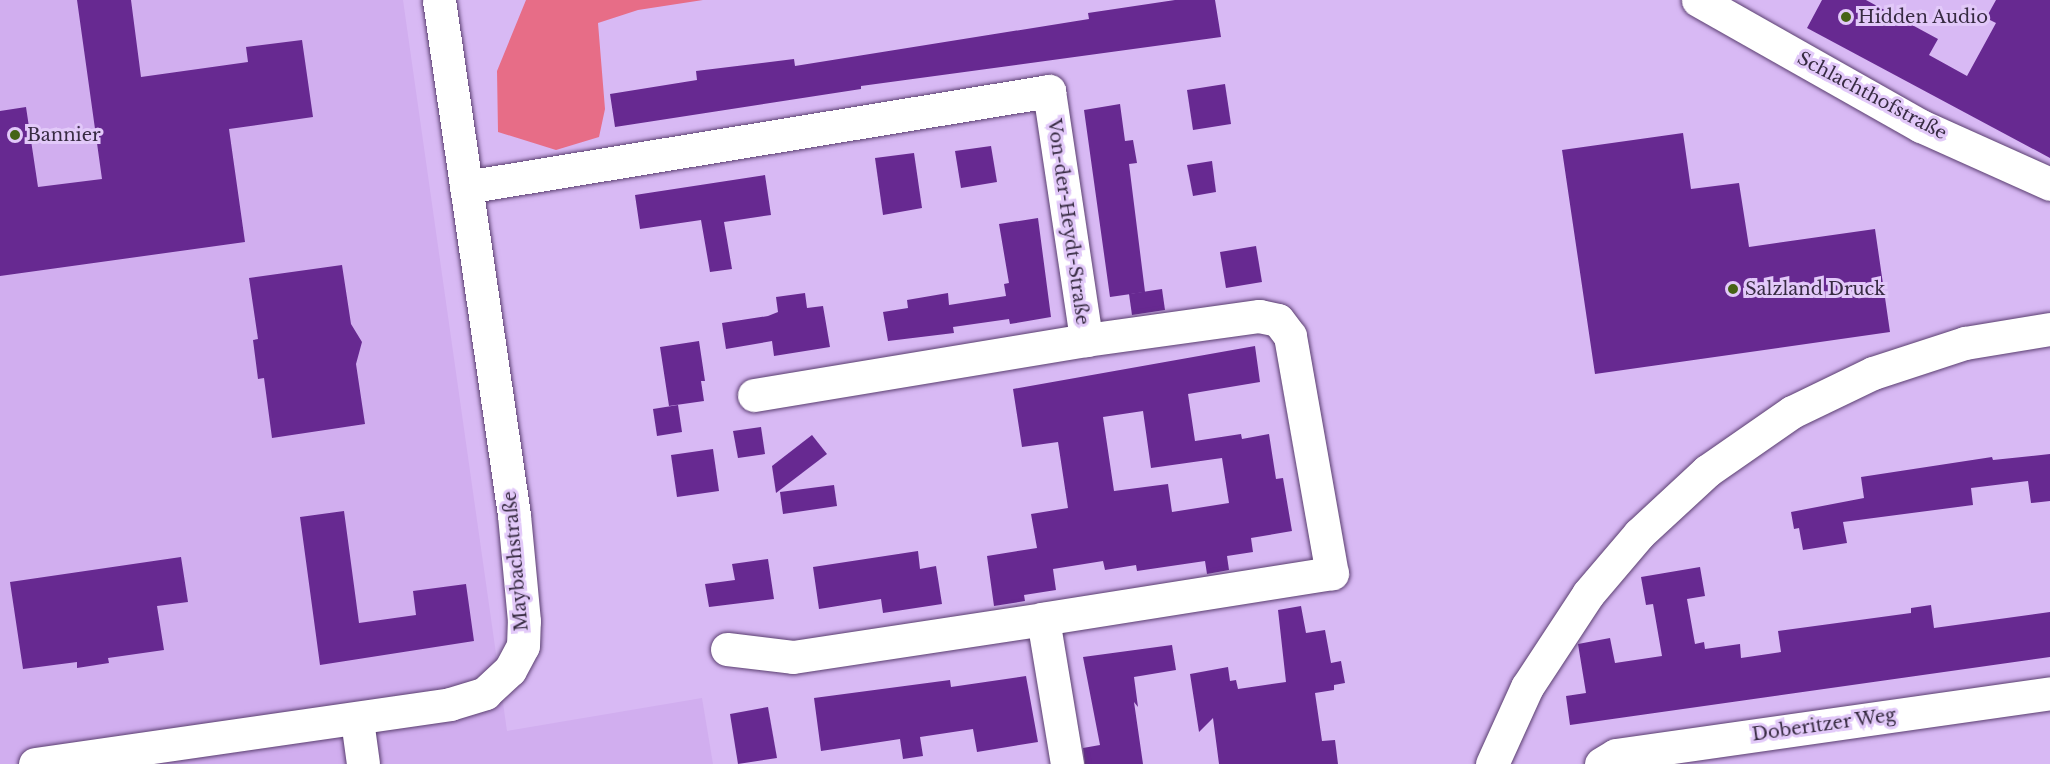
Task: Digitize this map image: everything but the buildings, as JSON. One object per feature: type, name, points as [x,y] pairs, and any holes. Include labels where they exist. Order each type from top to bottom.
[{"type":"street","name":"Maybachstraße","points":[[35,764],[357,720],[450,704],[485,693],[510,670],[523,646],[525,621],[514,515],[439,0]]},
{"type":"street","name":"Schlachthofstraße","points":[[1698,0],[1921,126],[2050,184]]},
{"type":"street","name":"Von-der-Heydt-Straße","points":[[466,187],[1048,92],[1086,340],[1259,316],[1278,320],[1290,336],[1332,573],[793,657],[727,649]]},
{"type":"street","points":[[1492,764],[1527,687],[1583,601],[1640,534],[1707,471],[1792,412],[1873,373],[1965,343],[2050,329]]},
{"type":"street","points":[[754,395],[1086,340]]},
{"type":"street","points":[[1043,619],[1067,764]]},
{"type":"street","name":"Doberitzer Weg","points":[[1601,764],[1616,754],[2050,693]]},
{"type":"street","points":[[357,720],[363,764]]},
{"type":"shaded area","points":[[0,0],[403,0],[507,731],[702,698],[713,764],[0,764]]},
{"type":"shaded area","points":[[526,0],[703,0],[638,10],[598,23],[605,109],[599,137],[556,150],[498,132],[497,71]]},
{"type":"place","name":"Hidden Audio","points":[[1846,17]]},
{"type":"place","name":"Bannier","points":[[15,135]]},
{"type":"place","name":"Salzland Druck","points":[[1733,289]]}]
